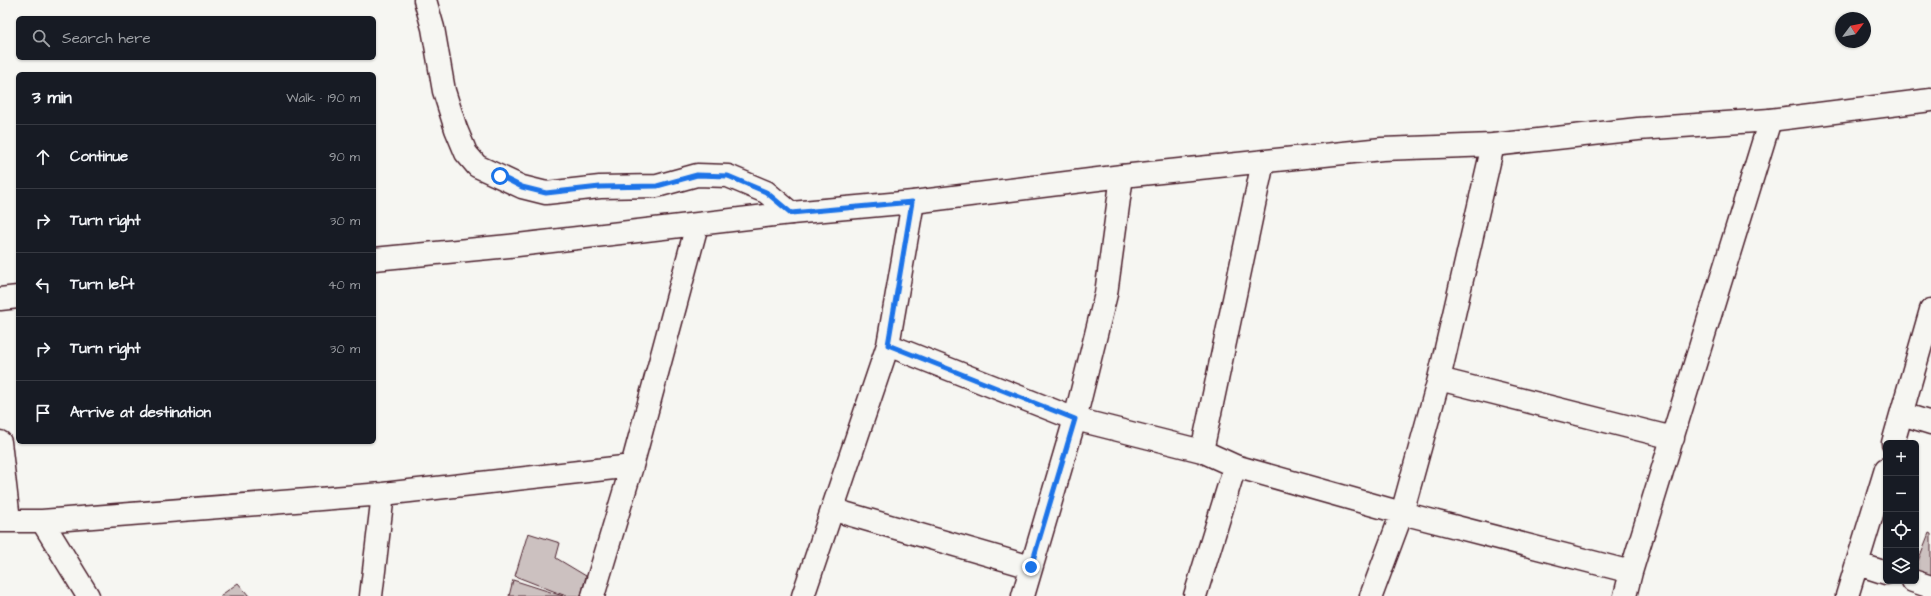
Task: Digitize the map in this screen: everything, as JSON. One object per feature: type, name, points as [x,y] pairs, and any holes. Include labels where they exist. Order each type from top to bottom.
[{"type":"street","points":[[425,0],[433,28],[444,91],[466,153],[477,166],[522,187],[546,193],[600,187],[657,186],[697,175],[728,176],[766,192],[791,213]]},
{"type":"street","points":[[376,259],[697,225],[791,213],[912,202],[1122,176],[1382,150],[1494,145],[1638,129],[1770,120],[1931,100]]},
{"type":"street","points":[[1625,596],[1631,572],[1770,120]]},
{"type":"street","points":[[1371,596],[1402,513],[1439,379],[1494,145]]},
{"type":"street","points":[[1202,451],[1263,162]]},
{"type":"street","points":[[1023,596],[1075,419],[1106,294],[1122,176]]},
{"type":"street","points":[[803,596],[834,510],[888,345],[912,202]]},
{"type":"street","points":[[593,596],[632,466],[697,225]]},
{"type":"street","points":[[0,299],[16,297]]},
{"type":"street","points":[[1895,440],[1931,310]]},
{"type":"street","points":[[888,345],[1075,419],[1202,451],[1235,466],[1402,513],[1631,572]]},
{"type":"street","points":[[1439,379],[1673,438]]},
{"type":"street","points":[[1902,414],[1931,423]]},
{"type":"street","points":[[0,442],[4,520],[42,521],[383,494],[632,466]]},
{"type":"street","points":[[1196,596],[1235,466]]},
{"type":"street","points":[[1847,596],[1884,476]]},
{"type":"street","points":[[372,596],[383,494]]},
{"type":"street","points":[[834,510],[1031,567]]},
{"type":"street","points":[[42,521],[88,596]]},
{"type":"street","points":[[1858,564],[1883,572]]},
{"type":"street","points":[[1919,583],[1931,587]]},
{"type":"building","points":[[528,533],[560,543],[556,558],[586,576],[581,596],[566,596],[515,576]]},
{"type":"building","points":[[1929,533],[1931,534],[1931,576],[1919,572],[1919,558]]},
{"type":"building","points":[[513,580],[563,596],[509,596]]},
{"type":"building","points":[[238,583],[249,596],[220,596]]},
{"type":"route","points":[[500,176],[522,187],[546,193],[600,187],[657,186],[697,175],[728,176],[766,192],[791,213],[912,202],[888,345],[1075,419],[1031,567]]}]
